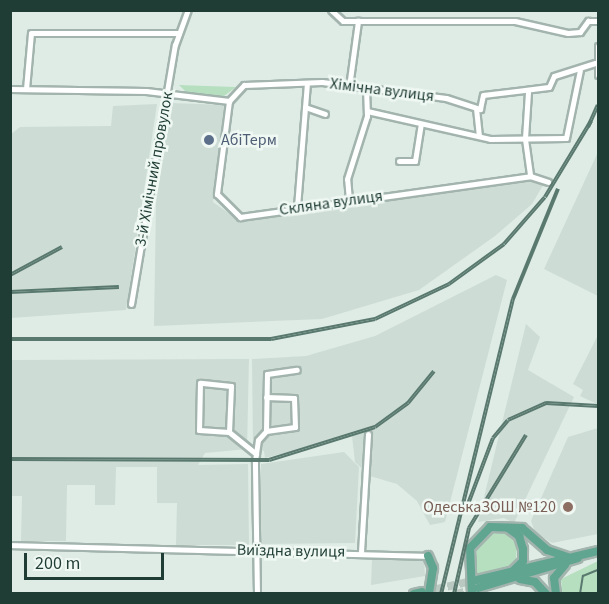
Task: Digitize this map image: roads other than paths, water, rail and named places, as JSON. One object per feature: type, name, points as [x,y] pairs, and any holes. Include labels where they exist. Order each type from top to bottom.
[{"type":"main road","points":[[568,560],[547,550],[525,530],[502,525],[486,529],[472,543],[475,587],[513,575],[568,560],[598,551]]},
{"type":"main road","points":[[502,525],[517,533],[523,549],[523,561],[513,575]]},
{"type":"main road","points":[[421,593],[433,568],[428,556]]},
{"type":"main road","points":[[556,594],[556,575],[568,560]]},
{"type":"main road","points":[[513,575],[536,582],[546,594]]},
{"type":"street","name":"3-й Хімічний провулок","points":[[131,304],[167,94],[179,33],[188,10]]},
{"type":"street","points":[[331,10],[339,20],[515,21],[568,33],[580,32],[588,21],[598,21]]},
{"type":"street","points":[[350,87],[358,21]]},
{"type":"street","points":[[26,89],[31,33],[179,33]]},
{"type":"street","points":[[598,46],[595,63],[598,75]]},
{"type":"street","points":[[479,136],[476,108],[483,95],[528,92],[549,87],[554,76],[580,70],[595,63]]},
{"type":"street","points":[[367,111],[421,125],[479,136],[525,139],[568,137],[580,70]]},
{"type":"street","points":[[297,207],[307,84]]},
{"type":"street","name":"Хімічна вулиця","points":[[229,101],[244,85],[307,84],[446,98],[476,108]]},
{"type":"street","points":[[10,89],[167,94],[229,101]]},
{"type":"street","points":[[349,200],[347,179],[367,111],[366,89]]},
{"type":"street","points":[[528,92],[525,139],[530,176]]},
{"type":"street","name":"Скляна вулиця","points":[[229,101],[218,200],[240,218],[297,207],[530,176],[548,182]]},
{"type":"street","points":[[305,108],[325,114]]},
{"type":"street","points":[[399,161],[415,161],[421,125]]},
{"type":"street","points":[[257,594],[253,453],[266,431],[266,397],[270,371],[297,370]]},
{"type":"street","points":[[229,432],[231,386],[200,382],[198,428],[229,432],[253,453]]},
{"type":"street","points":[[266,397],[294,398],[295,427],[266,431]]},
{"type":"street","points":[[361,552],[368,434]]},
{"type":"street","name":"Виїздна вулиця","points":[[10,546],[361,552],[428,556]]},
{"type":"tunnel","points":[[424,592],[476,580]]},
{"type":"tunnel","points":[[456,594],[478,588]]},
{"type":"tram line","points":[[580,594],[583,576],[598,570]]},
{"type":"railway","points":[[588,127],[598,105]]},
{"type":"railway","points":[[10,339],[271,339],[375,319],[449,284],[504,244],[545,197],[591,121]]},
{"type":"railway","points":[[441,594],[513,299],[558,189]]},
{"type":"railway","points":[[10,275],[62,247]]},
{"type":"railway","points":[[10,292],[119,287]]},
{"type":"railway","points":[[10,459],[269,460],[375,427],[408,403],[434,371]]},
{"type":"railway","points":[[465,512],[493,438],[508,420],[546,403],[598,406]]},
{"type":"railway","points":[[454,594],[469,528],[526,435]]},
{"type":"place","name":"АбіТерм","points":[[209,140]]},
{"type":"place","name":"ОдеськаЗОШ №120","points":[[568,507]]}]
